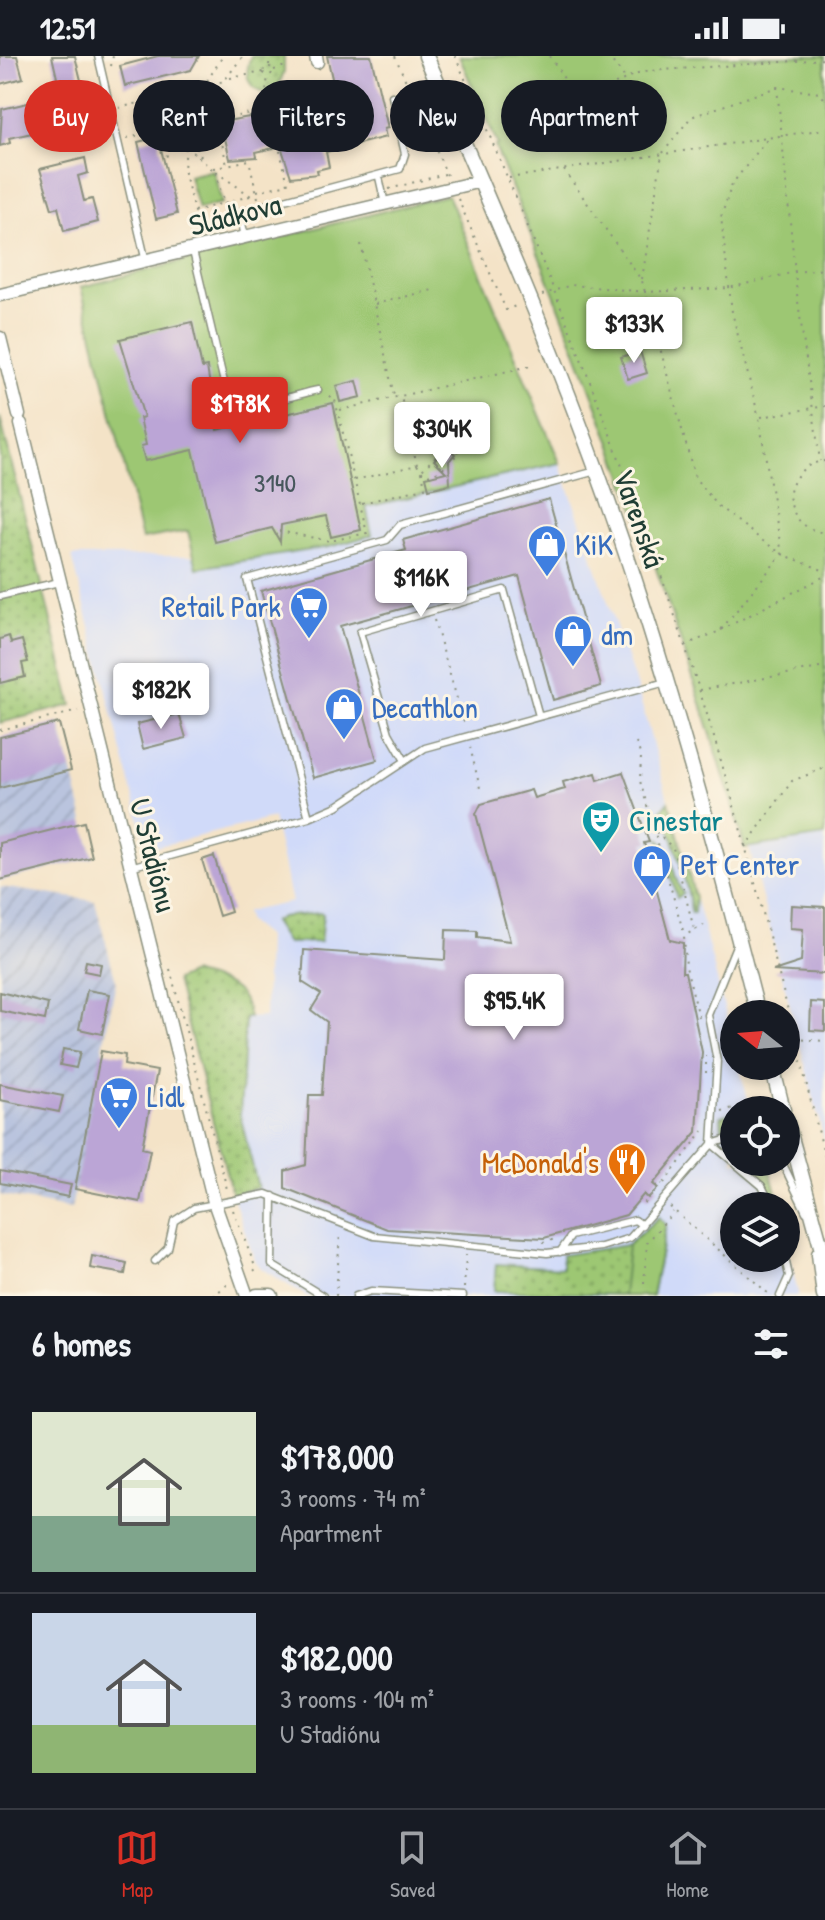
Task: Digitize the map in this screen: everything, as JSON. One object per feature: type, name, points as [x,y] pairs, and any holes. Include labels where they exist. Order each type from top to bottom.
[{"type":"street","name":"Varenská","points":[[426,56],[531,300],[596,471],[666,682],[754,1000]]},
{"type":"street","name":"Sládkova","points":[[0,295],[481,181]]},
{"type":"street","name":"U Stadiónu","points":[[0,338],[214,1202],[247,1296]]},
{"type":"street","points":[[800,1170],[825,1261]]},
{"type":"street","points":[[816,1229],[824,1296]]},
{"type":"street","points":[[257,1296],[271,1296]]},
{"type":"lane","points":[[98,56],[103,80]]},
{"type":"lane","points":[[117,140],[146,262]]},
{"type":"lane","points":[[245,238],[240,212],[259,204],[398,171],[405,159],[404,152]]},
{"type":"lane","points":[[379,177],[385,204]]},
{"type":"lane","points":[[193,251],[226,391],[238,402],[249,404],[318,390]]},
{"type":"lane","points":[[309,818],[247,579],[387,540],[400,525],[596,471]]},
{"type":"lane","points":[[0,596],[60,581]]},
{"type":"lane","points":[[404,759],[389,733],[360,632],[504,590],[539,716]]},
{"type":"lane","points":[[130,867],[309,818],[337,806],[425,748],[666,682]]},
{"type":"lane","points":[[712,1144],[717,1061],[708,1015],[739,938]]},
{"type":"lane","points":[[165,1220],[174,1221],[194,1208],[214,1202],[253,1195],[273,1196],[371,1235],[560,1252],[615,1244],[630,1238],[712,1144],[720,1141]]},
{"type":"lane","points":[[712,1144],[762,1186],[765,1192]]},
{"type":"lane","points":[[789,1176],[816,1229]]},
{"type":"lane","points":[[273,1196],[272,1265],[323,1296]]},
{"type":"lane","points":[[560,1252],[571,1236],[635,1220],[642,1225]]},
{"type":"lane","points":[[155,1261],[168,1248],[174,1221]]},
{"type":"lane","points":[[780,1296],[788,1272]]},
{"type":"lane","points":[[358,1294],[463,1296]]},
{"type":"path","points":[[208,80],[223,56]]},
{"type":"path","points":[[230,78],[243,56]]},
{"type":"path","points":[[224,80],[264,72],[269,66],[270,56]]},
{"type":"path","points":[[395,56],[506,310],[571,285],[646,292],[729,288],[795,272],[825,269]]},
{"type":"path","points":[[455,56],[554,290],[608,430],[684,645],[745,848],[784,1000]]},
{"type":"path","points":[[550,56],[579,103],[625,79],[648,71],[825,57]]},
{"type":"path","points":[[608,56],[625,79]]},
{"type":"path","points":[[774,62],[777,56]]},
{"type":"path","points":[[269,66],[272,70]]},
{"type":"path","points":[[267,80],[272,70],[285,66]]},
{"type":"path","points":[[264,72],[268,75]]},
{"type":"path","points":[[777,87],[795,272],[820,461]]},
{"type":"path","points":[[642,281],[662,154],[691,117],[777,87],[819,93],[825,99]]},
{"type":"path","points":[[227,165],[217,121],[251,113]]},
{"type":"path","points":[[508,179],[825,129]]},
{"type":"path","points":[[126,138],[133,137]]},
{"type":"path","points":[[720,631],[782,554],[759,418],[729,288],[721,217],[724,199],[732,184],[769,137]]},
{"type":"path","points":[[166,152],[168,161]]},
{"type":"path","points":[[185,152],[184,169],[200,236],[224,215],[226,207],[214,170]]},
{"type":"path","points":[[193,152],[259,204]]},
{"type":"path","points":[[199,152],[203,160]]},
{"type":"path","points":[[256,191],[288,184],[280,152]]},
{"type":"path","points":[[214,170],[249,160],[259,204]]},
{"type":"path","points":[[564,170],[642,281],[695,478],[718,506],[782,554],[825,573]]},
{"type":"path","points":[[194,211],[251,195]]},
{"type":"path","points":[[361,244],[394,397]]},
{"type":"path","points":[[374,304],[437,289]]},
{"type":"path","points":[[338,411],[530,366]]},
{"type":"path","points":[[279,531],[330,541],[367,533],[335,400],[318,390]]},
{"type":"path","points":[[360,503],[425,488],[401,396]]},
{"type":"path","points":[[759,418],[825,406]]},
{"type":"path","points":[[422,470],[449,443],[459,453],[441,470],[423,477]]},
{"type":"path","points":[[825,461],[798,473],[789,496],[799,522],[811,530],[825,533]]},
{"type":"path","points":[[354,480],[417,465]]},
{"type":"path","points":[[684,645],[720,631],[825,573]]},
{"type":"path","points":[[432,611],[480,788]]},
{"type":"path","points":[[699,690],[825,667]]},
{"type":"path","points":[[0,730],[91,708]]},
{"type":"path","points":[[636,743],[641,756],[640,781],[684,936],[686,967],[700,1025]]},
{"type":"path","points":[[745,848],[792,781],[825,768]]},
{"type":"path","points":[[655,831],[667,839],[673,848],[694,930]]},
{"type":"path","points":[[674,899],[684,898]]},
{"type":"path","points":[[684,936],[704,925]]},
{"type":"path","points":[[170,969],[230,1201],[256,1269],[213,1296]]},
{"type":"path","points":[[800,1039],[825,1041]]},
{"type":"path","points":[[705,1051],[706,1085]]},
{"type":"path","points":[[800,1062],[825,1157]]},
{"type":"path","points":[[715,1111],[720,1110]]},
{"type":"path","points":[[705,1123],[695,1146],[655,1195],[771,1296]]},
{"type":"path","points":[[656,1186],[659,1182],[663,1185]]},
{"type":"path","points":[[646,1196],[642,1200],[647,1204]]},
{"type":"path","points":[[644,1283],[647,1243],[674,1211]]},
{"type":"path","points":[[336,1296],[340,1222]]},
{"type":"path","points":[[463,1296],[466,1245]]},
{"type":"shaded area","points":[[560,463],[636,684],[703,925],[722,1000],[720,1080],[743,1080],[747,1096],[720,1096],[720,1176],[768,1176],[772,1192],[720,1192],[720,1272],[793,1272],[799,1296],[306,1296],[262,1269],[254,1259],[232,1194],[258,1188],[240,1115],[245,1018],[265,1017],[267,937],[248,922],[245,912],[292,902],[273,818],[147,849],[72,556],[194,556],[197,568],[329,547],[366,507]],"holes":[[[319,913],[323,915],[322,938],[273,919]]]},
{"type":"shaded area","points":[[60,723],[93,858],[0,881],[0,738]]},
{"type":"shaded area","points":[[825,836],[825,1143],[800,1046],[800,1000],[788,1000],[749,847]]},
{"type":"shaded area","points":[[0,887],[95,901],[116,981],[71,1209],[0,1195]]},
{"type":"green space","points":[[251,56],[284,56],[281,80],[251,80],[251,84],[248,68]]},
{"type":"green space","points":[[459,56],[825,56],[825,836],[745,848],[660,581],[564,319],[495,146],[498,145],[485,115],[485,80],[470,80]]},
{"type":"green space","points":[[213,170],[222,203],[198,209],[189,176]]},
{"type":"green space","points":[[448,195],[560,463],[366,507],[372,535],[329,547],[197,568],[188,531],[142,539],[81,287]]},
{"type":"green space","points":[[0,417],[72,705],[0,723]]},
{"type":"green space","points":[[669,801],[695,897],[694,913],[691,913],[679,860],[661,811]]},
{"type":"green space","points":[[659,838],[668,851],[683,894],[677,898]]},
{"type":"green space","points":[[323,914],[320,942],[287,943],[273,922],[281,917]]},
{"type":"green space","points":[[192,973],[237,990],[246,1006],[249,1018],[245,1018],[240,1115],[258,1188],[232,1194],[176,980]]},
{"type":"green space","points":[[755,1176],[772,1176],[776,1192],[770,1192]]},
{"type":"green space","points":[[659,1217],[666,1225],[652,1296],[494,1291],[496,1264],[562,1268],[562,1255],[627,1245]]},
{"type":"green space","points":[[659,1217],[666,1225],[652,1296],[623,1296],[628,1245]]},
{"type":"building","points":[[0,56],[17,56],[23,78],[0,84]]},
{"type":"building","points":[[52,56],[75,56],[81,80],[58,80]]},
{"type":"building","points":[[158,56],[199,56],[191,70],[150,80],[133,80],[133,84],[125,86],[120,66]]},
{"type":"building","points":[[327,56],[371,56],[388,128],[384,129],[386,137],[374,140],[374,80],[332,80]]},
{"type":"building","points":[[24,104],[24,135],[9,138],[10,143],[0,146],[2,109]]},
{"type":"building","points":[[251,117],[251,152],[256,152],[257,157],[230,159],[228,152],[235,152],[235,120]]},
{"type":"building","points":[[140,152],[162,152],[177,214],[156,219]]},
{"type":"building","points":[[283,152],[326,152],[329,167],[317,170],[318,174],[291,177]]},
{"type":"building","points":[[85,158],[88,173],[78,176],[84,201],[92,199],[98,222],[64,231],[58,207],[52,209],[40,169]]},
{"type":"building","points":[[192,322],[202,368],[207,367],[217,430],[333,403],[361,530],[331,537],[326,516],[281,525],[280,542],[272,528],[215,542],[193,450],[145,461],[141,446],[146,445],[140,418],[144,417],[120,339]]},
{"type":"building","points":[[640,351],[647,373],[628,379],[621,357]]},
{"type":"building","points":[[357,381],[361,397],[340,402],[336,386]]},
{"type":"building","points":[[447,447],[455,454],[449,461],[450,484],[429,489],[426,477],[446,472],[434,460]]},
{"type":"building","name":"Retail Park","points":[[549,499],[601,686],[553,700],[519,576],[340,626],[377,760],[313,778],[261,591],[406,550],[403,540]]},
{"type":"building","points":[[9,636],[11,643],[22,640],[28,662],[22,663],[25,677],[0,683],[0,639]]},
{"type":"building","points":[[179,714],[186,738],[143,749],[137,724]]},
{"type":"building","points":[[59,723],[71,770],[0,788],[0,737]]},
{"type":"building","points":[[623,772],[649,842],[644,843],[670,940],[683,943],[682,972],[685,972],[702,1052],[697,1132],[653,1184],[658,1188],[648,1198],[644,1194],[626,1215],[544,1238],[387,1229],[285,1188],[285,1171],[306,1165],[309,1095],[322,1095],[327,1022],[311,1010],[321,994],[302,982],[304,950],[445,960],[446,930],[477,931],[477,937],[510,941],[476,814],[481,804],[531,790],[534,798],[565,789],[563,782],[596,773],[598,780]]},
{"type":"building","points":[[84,822],[92,857],[0,880],[0,843]]},
{"type":"building","points":[[214,856],[231,912],[219,916],[202,860]]},
{"type":"building","points":[[791,905],[825,907],[825,974],[773,971],[801,962],[803,929],[790,928]]},
{"type":"building","points":[[86,961],[101,964],[99,974],[84,971]]},
{"type":"building","points":[[87,990],[110,994],[102,1034],[79,1029]]},
{"type":"building","points":[[0,992],[48,1004],[45,1020],[0,1011]]},
{"type":"building","points":[[811,1002],[825,1003],[825,1031],[810,1030]]},
{"type":"building","points":[[63,1049],[80,1052],[76,1068],[60,1065]]},
{"type":"building","points":[[101,1051],[125,1055],[124,1065],[157,1071],[142,1148],[150,1150],[140,1202],[75,1189]]},
{"type":"building","points":[[0,1084],[63,1096],[59,1112],[0,1100]]},
{"type":"building","points":[[0,1171],[71,1185],[68,1197],[0,1183]]},
{"type":"building","points":[[92,1256],[127,1263],[125,1274],[90,1268]]},
{"type":"place","name":"KiK","points":[[547,578]]},
{"type":"place","name":"Retail Park","points":[[309,640]]},
{"type":"place","name":"dm","points":[[573,668]]},
{"type":"place","name":"Decathlon","points":[[344,741]]},
{"type":"place","name":"Cinestar","points":[[601,854]]},
{"type":"place","name":"Pet Center","points":[[652,898]]},
{"type":"place","name":"Lidl","points":[[119,1130]]},
{"type":"place","name":"McDonald's","points":[[627,1196]]}]
